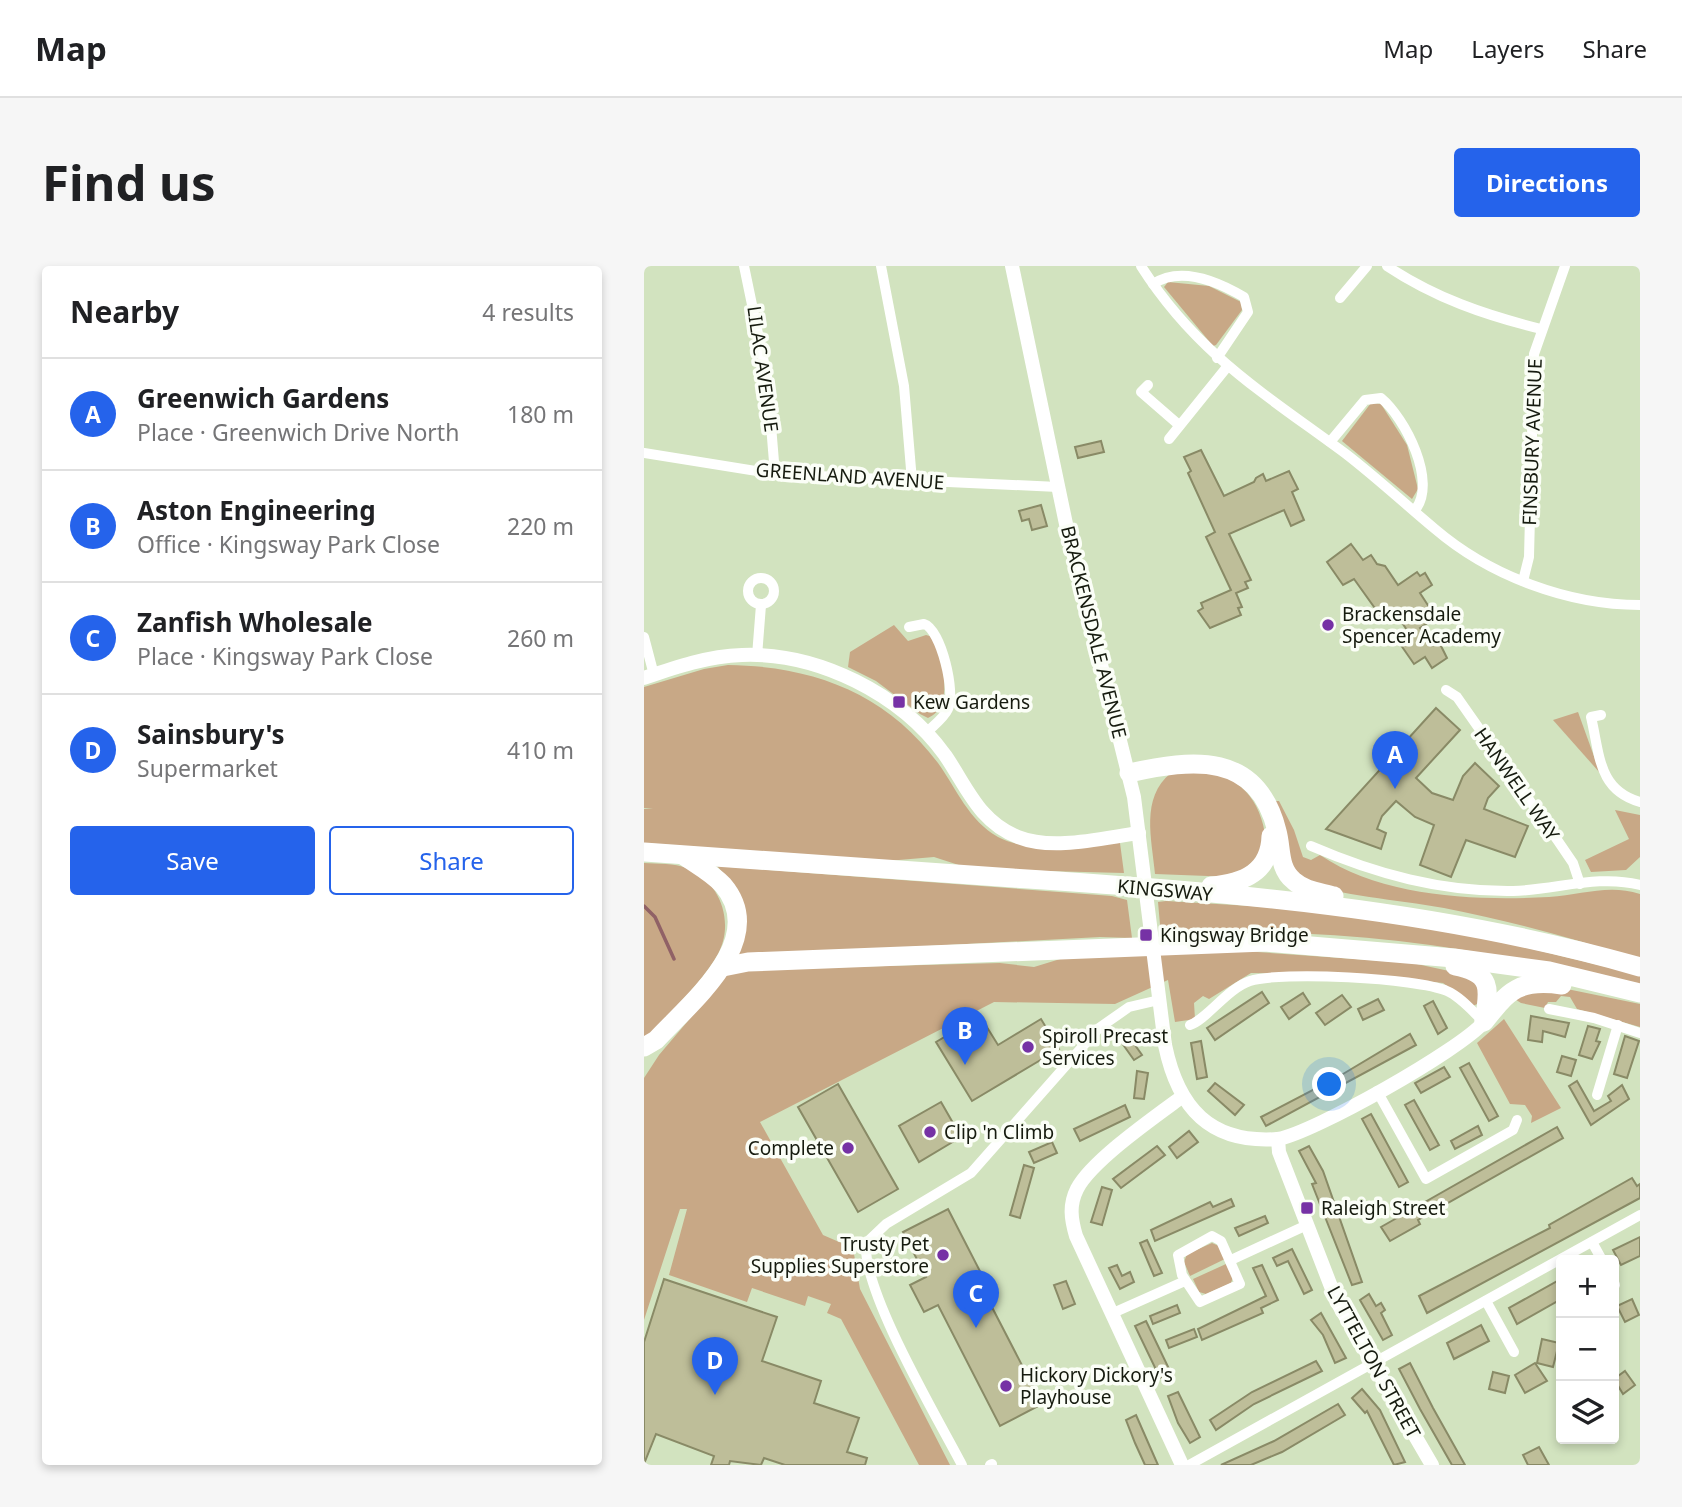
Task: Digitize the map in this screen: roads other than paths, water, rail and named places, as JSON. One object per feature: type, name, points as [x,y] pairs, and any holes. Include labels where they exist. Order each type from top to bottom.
[{"type":"highway","points":[[1129,773],[1189,762],[1219,766],[1251,785],[1264,801],[1273,820],[1283,865],[1295,882],[1310,890],[1399,913]]},
{"type":"highway","points":[[1181,890],[1230,884],[1254,874],[1270,851],[1273,820]]},
{"type":"highway","name":"KINGSWAY","points":[[644,852],[1181,890],[1399,913],[1549,942],[1640,968]]},
{"type":"highway","points":[[644,1047],[656,1040],[723,967],[735,941],[733,903],[721,883],[683,855]]},
{"type":"highway","points":[[723,967],[760,961],[1121,950],[1265,942],[1384,950],[1549,971],[1640,993]]},
{"type":"highway","points":[[1384,950],[1477,973],[1487,987],[1484,1022]]},
{"type":"highway","points":[[1484,1022],[1509,992],[1534,983],[1640,999]]},
{"type":"highway","points":[[644,1064],[677,1017]]},
{"type":"street","name":"LILAC AVENUE","points":[[744,266],[767,377],[775,474]]},
{"type":"street","points":[[881,266],[904,386],[912,481]]},
{"type":"street","name":"BRACKENSDALE AVENUE","points":[[1012,266],[1058,488],[1129,773],[1159,1000]]},
{"type":"street","points":[[1141,266],[1194,336],[1227,368],[1330,442],[1459,547],[1523,581],[1588,601],[1640,605]]},
{"type":"street","points":[[1340,298],[1367,266]]},
{"type":"street","points":[[1387,266],[1435,294],[1474,311],[1541,329]]},
{"type":"street","name":"FINSBURY AVENUE","points":[[1523,581],[1529,558],[1533,365],[1541,329],[1565,266]]},
{"type":"street","points":[[1153,284],[1167,276],[1194,277],[1217,283],[1246,299],[1248,312],[1217,358]]},
{"type":"street","points":[[1169,439],[1227,368]]},
{"type":"street","points":[[1148,384],[1141,392],[1179,425]]},
{"type":"street","points":[[1330,442],[1365,400],[1381,398],[1406,431],[1419,464],[1424,494],[1415,510]]},
{"type":"street","name":"GREENLAND AVENUE","points":[[644,453],[775,474],[1058,488]]},
{"type":"street","points":[[757,656],[761,605]]},
{"type":"street","points":[[909,627],[924,624],[938,635],[950,694],[948,709],[926,733]]},
{"type":"street","points":[[644,637],[649,677],[703,660],[757,656],[795,661],[850,679],[892,703],[926,733],[944,754],[979,810],[1014,835],[1049,843],[1139,833]]},
{"type":"street","name":"HANWELL WAY","points":[[1446,690],[1457,697],[1558,841],[1573,863],[1580,884]]},
{"type":"street","points":[[1601,715],[1591,717],[1606,778],[1623,797],[1640,802]]},
{"type":"street","points":[[1311,845],[1383,874],[1431,885],[1513,891],[1606,880],[1640,885]]},
{"type":"street","points":[[962,1465],[909,1365],[869,1276],[866,1243],[886,1224],[971,1173],[1099,1027],[1129,1007],[1159,1000],[1168,1059],[1183,1096],[1197,1114],[1224,1133],[1254,1140],[1279,1139],[1303,1132],[1454,1047],[1484,1022],[1452,993],[1437,987],[1387,981],[1268,978],[1239,986],[1203,1006],[1190,1025]]},
{"type":"street","points":[[1549,1009],[1564,1006],[1640,1033]]},
{"type":"street","points":[[1597,1095],[1618,1025]]},
{"type":"street","points":[[1591,1072],[1603,1075]]},
{"type":"street","points":[[1377,1091],[1426,1179],[1513,1130],[1517,1119]]},
{"type":"street","points":[[1182,1465],[1076,1236],[1071,1214],[1074,1198],[1089,1172],[1183,1096]]},
{"type":"street","name":"LYTTELTON STREET","points":[[1279,1139],[1279,1152],[1337,1302],[1374,1361],[1432,1465]]},
{"type":"street","points":[[1189,1465],[1640,1215]]},
{"type":"street","points":[[1230,1260],[1307,1225]]},
{"type":"street","points":[[1215,1236],[1221,1241],[1230,1260],[1240,1284],[1200,1302],[1185,1281],[1178,1258],[1184,1249],[1215,1236]]},
{"type":"street","points":[[1591,1242],[1599,1255]]},
{"type":"street","points":[[1113,1313],[1185,1281]]},
{"type":"street","points":[[1486,1301],[1514,1352]]},
{"type":"waterway","points":[[644,906],[655,917],[674,959]]},
{"type":"place","name":"Brackensdale Spencer Academy","points":[[1328,625]]},
{"type":"place","name":"Kew Gardens","points":[[899,702]]},
{"type":"place","name":"Greenwich Gardens","points":[[1395,789]]},
{"type":"place","name":"Kingsway Bridge","points":[[1146,935]]},
{"type":"place","name":"Spiroll Precast Services","points":[[1028,1047]]},
{"type":"place","name":"Aston Engineering","points":[[965,1065]]},
{"type":"place","name":"Clip 'n Climb","points":[[930,1132]]},
{"type":"place","name":"Complete","points":[[848,1148]]},
{"type":"place","name":"Raleigh Street","points":[[1307,1208]]},
{"type":"place","name":"Trusty Pet Supplies Superstore","points":[[943,1255]]},
{"type":"place","name":"Zanfish Wholesale","points":[[976,1328]]},
{"type":"place","name":"Hickory Dickory's Playhouse","points":[[1006,1386]]},
{"type":"place","name":"Sainsbury's","points":[[715,1395]]}]
